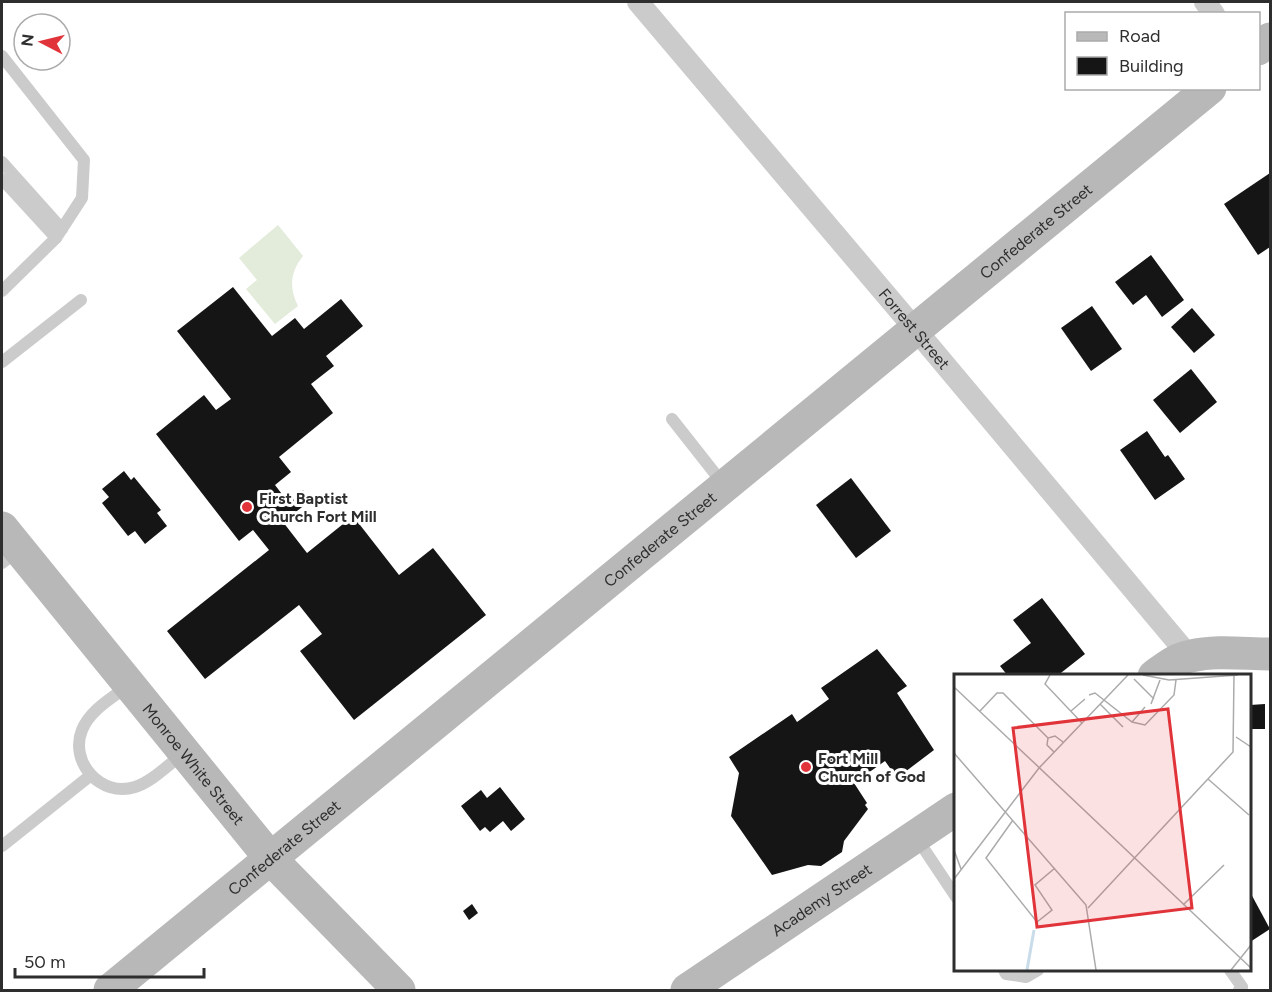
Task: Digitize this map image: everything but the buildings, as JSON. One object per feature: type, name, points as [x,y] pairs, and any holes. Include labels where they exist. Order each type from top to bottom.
[{"type":"street","name":"Forrest Street","points":[[638,2],[1190,656]]},
{"type":"street","name":"Confederate Street","points":[[110,990],[1208,90]]},
{"type":"street","name":"Monroe White Street","points":[[7,547],[129,685],[271,859],[399,990]]},
{"type":"street","points":[[1156,674],[1190,656],[1216,653],[1270,654]]},
{"type":"street","name":"Academy Street","points":[[687,990],[954,810]]},
{"type":"lane","points":[[2,57],[84,160],[82,198],[59,234],[2,291]]},
{"type":"lane","points":[[2,162],[59,234]]},
{"type":"lane","points":[[2,179],[59,234]]},
{"type":"lane","points":[[2,362],[81,300]]},
{"type":"lane","points":[[672,419],[724,486]]},
{"type":"lane","points":[[129,685],[94,712],[81,731],[80,754],[90,775],[111,788],[134,788],[146,782],[185,753]]},
{"type":"lane","points":[[2,846],[90,775]]},
{"type":"lane","points":[[915,836],[954,894]]},
{"type":"lane","points":[[1005,971],[1006,974],[1026,977],[1035,971]]},
{"type":"lane","points":[[1231,971],[1242,987],[1239,990]]},
{"type":"green space","points":[[278,225],[303,256],[295,268],[292,280],[293,293],[298,306],[275,324],[246,289],[257,280],[239,258]]},
{"type":"place","name":"First Baptist Church Fort Mill","points":[[247,507]]},
{"type":"place","name":"Fort Mill Church of God","points":[[806,767]]}]
